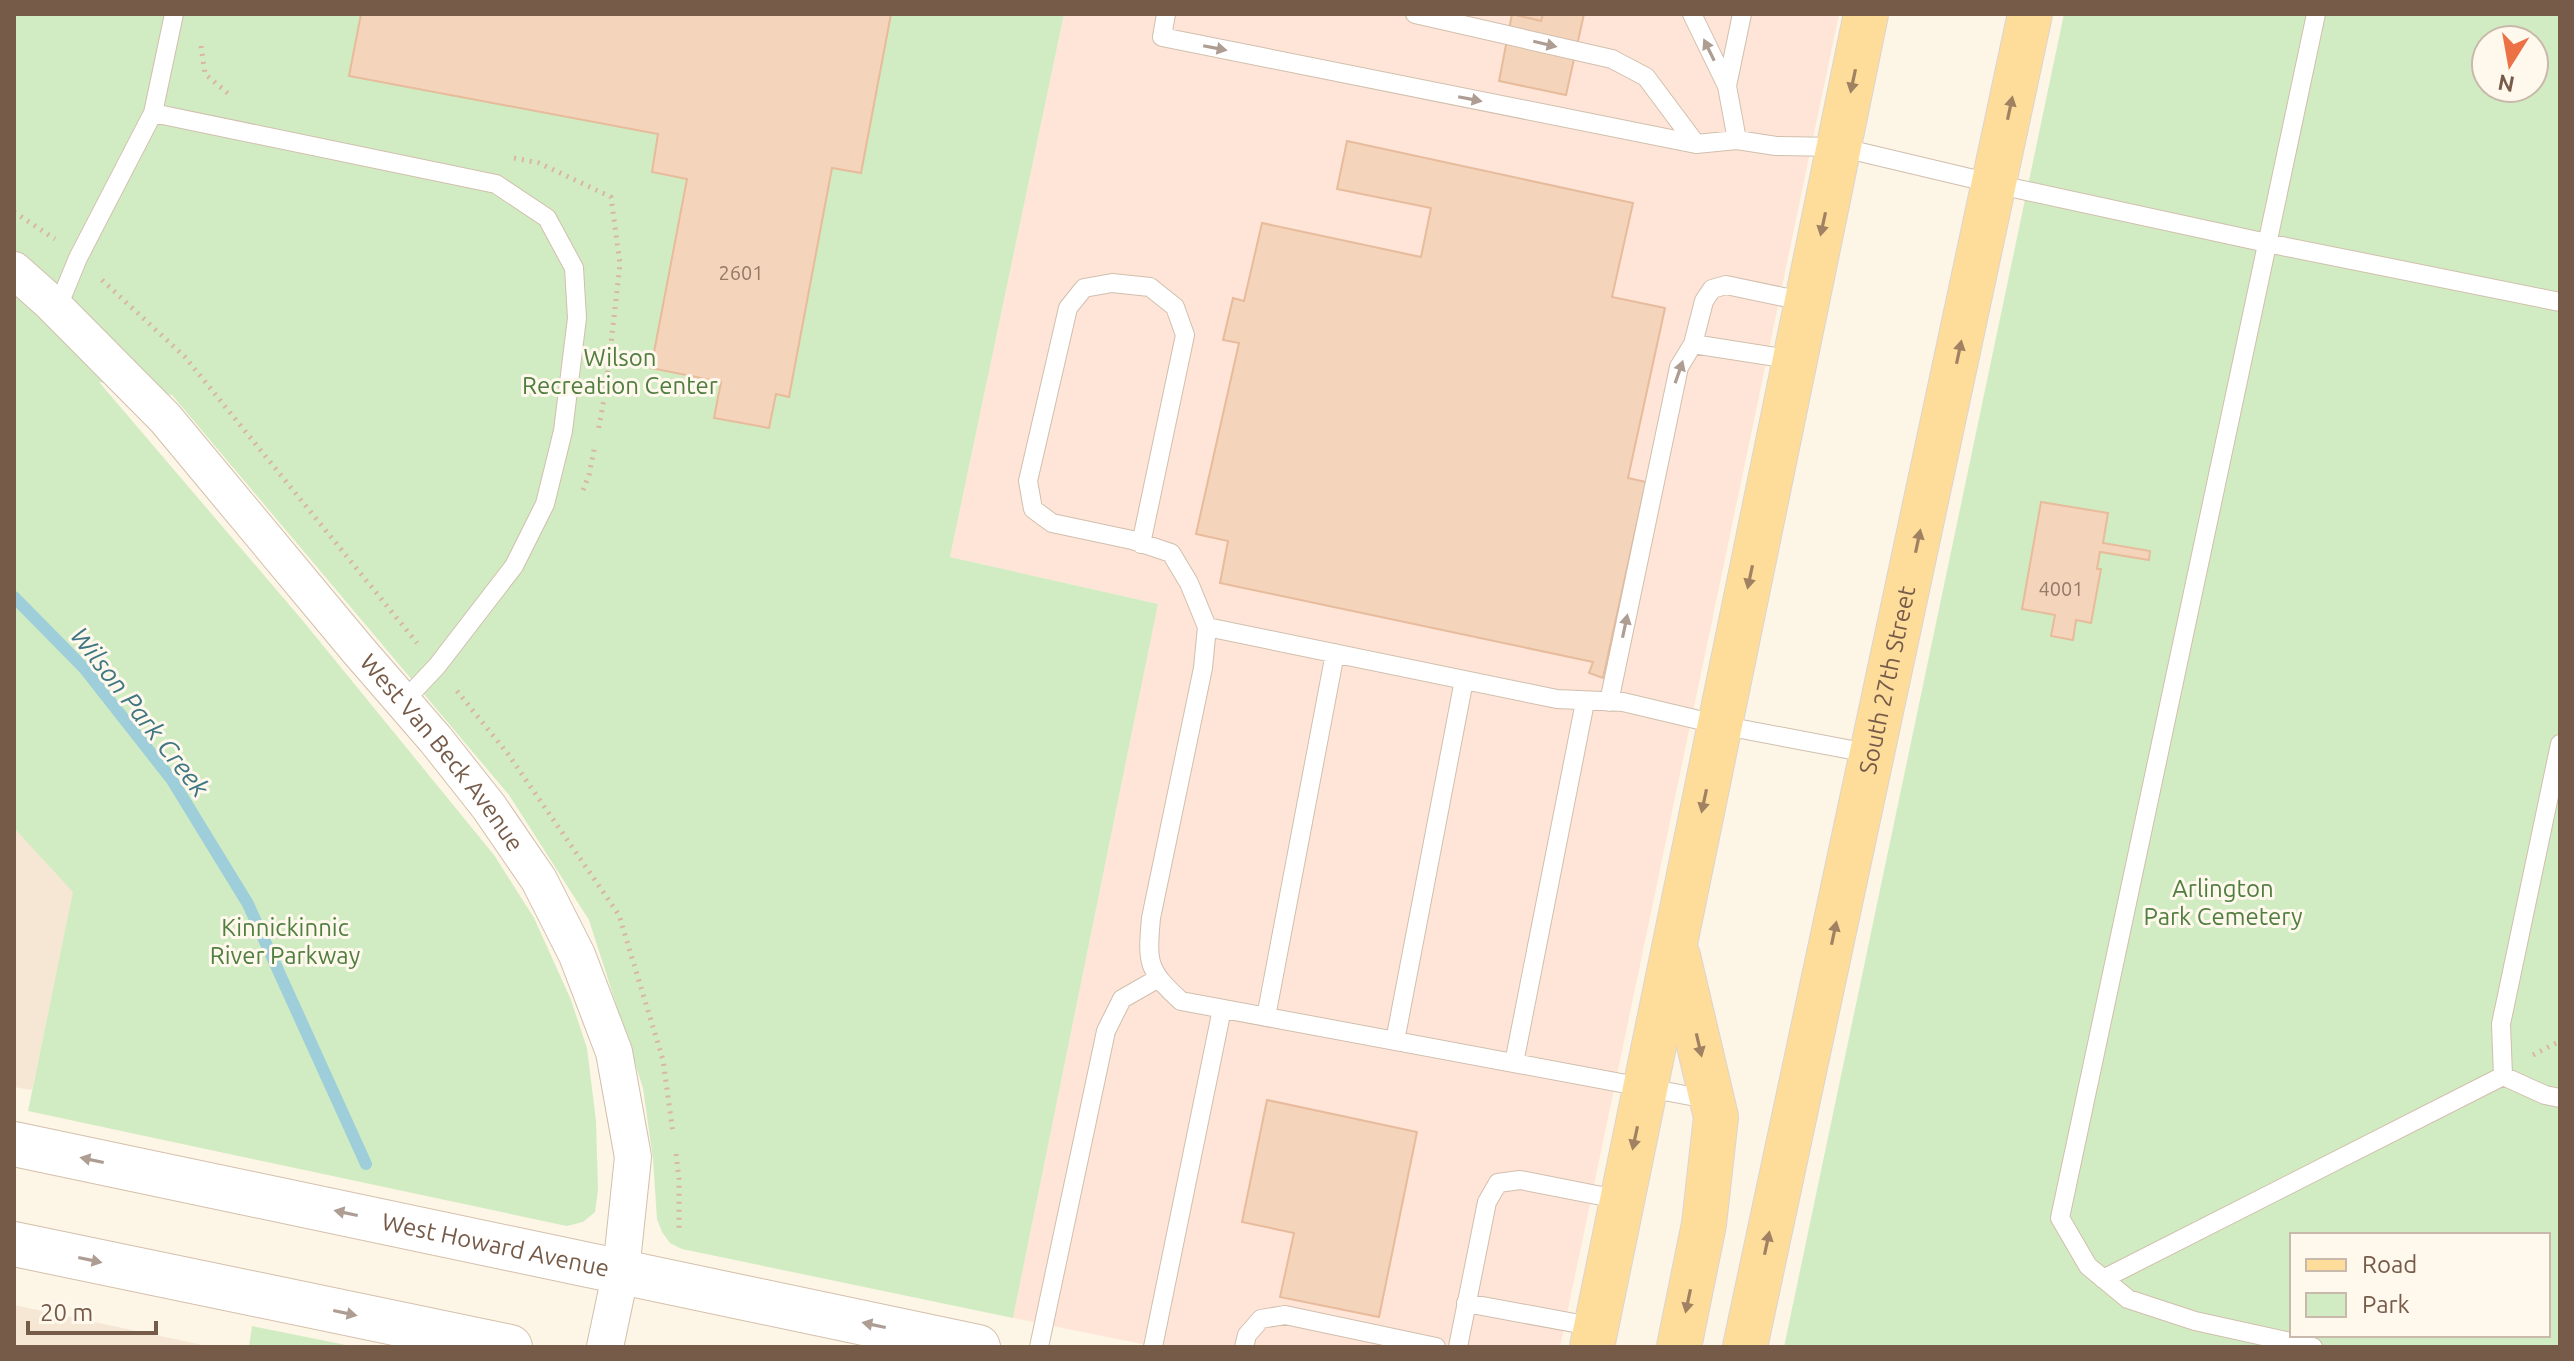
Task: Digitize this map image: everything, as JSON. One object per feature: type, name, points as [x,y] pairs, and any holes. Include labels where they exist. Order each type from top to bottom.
[{"type":"main road","points":[[1594,1337],[1866,14]]},
{"type":"main road","name":"South 27th Street","points":[[1745,1347],[2030,14]]},
{"type":"main road","points":[[1675,942],[1716,1117],[1704,1224],[1679,1347]]},
{"type":"main road","name":"West Howard Avenue","points":[[14,1144],[978,1347]]},
{"type":"main road","points":[[14,1244],[510,1347]]},
{"type":"street","name":"West Van Beck Avenue","points":[[14,270],[165,418],[489,807],[539,880],[577,955],[614,1052],[633,1157],[621,1271],[605,1347]]},
{"type":"lane","points":[[57,309],[78,258],[153,113],[174,14]]},
{"type":"lane","points":[[1166,14],[1162,37],[1696,144],[1737,140],[1776,146],[1839,147],[2267,243],[2560,302]]},
{"type":"lane","points":[[1415,14],[1612,59],[1646,77],[1696,144]]},
{"type":"lane","points":[[1692,14],[1727,86],[1737,140]]},
{"type":"lane","points":[[1727,86],[1742,14]]},
{"type":"lane","points":[[2313,1347],[2195,1321],[2128,1299],[2088,1266],[2060,1218],[2316,14]]},
{"type":"lane","points":[[153,113],[496,184],[547,218],[574,268],[577,318],[565,417],[545,504],[514,566],[437,666],[403,702]]},
{"type":"lane","points":[[1141,544],[1185,335],[1175,307],[1150,287],[1112,283],[1084,288],[1068,308],[1028,481],[1033,509],[1052,523],[1171,553],[1189,583],[1207,627],[1203,668],[1151,918],[1148,951],[1157,979],[1181,1001],[1712,1100]]},
{"type":"lane","points":[[1609,702],[1679,367],[1693,344],[1704,301],[1712,289],[1726,285],[1807,302]]},
{"type":"lane","points":[[1693,344],[1795,360]]},
{"type":"lane","points":[[1207,627],[1557,699],[1623,702],[1720,725],[1873,754]]},
{"type":"lane","points":[[1266,1017],[1335,653]]},
{"type":"lane","points":[[1395,1041],[1464,680]]},
{"type":"lane","points":[[1514,1063],[1585,702]]},
{"type":"lane","points":[[2503,1076],[2501,1024],[2560,744]]},
{"type":"lane","points":[[1039,1347],[1106,1031],[1122,999],[1157,979]]},
{"type":"lane","points":[[1153,1347],[1222,1009]]},
{"type":"lane","points":[[2103,1279],[2503,1076]]},
{"type":"lane","points":[[2503,1076],[2545,1095],[2560,1098]]},
{"type":"lane","points":[[1458,1347],[1487,1202],[1498,1183],[1520,1180],[1622,1200]]},
{"type":"lane","points":[[1466,1303],[1594,1337]]},
{"type":"lane","points":[[1244,1347],[1247,1335],[1261,1319],[1285,1315],[1436,1347]]},
{"type":"path","points":[[203,36],[201,48],[205,74],[228,95],[241,99]]},
{"type":"path","points":[[509,156],[539,163],[611,197],[620,264],[606,388],[589,475],[579,501]]},
{"type":"shaded area","points":[[1064,14],[1839,14],[1560,1347],[1157,1347],[1013,1318],[1158,604],[950,557]]},
{"type":"shaded area","points":[[14,828],[74,891],[32,1090],[14,1087]]},
{"type":"shaded area","points":[[14,1305],[212,1347],[14,1347]]},
{"type":"green space","name":"Wilson Recreation Center","points":[[14,14],[1064,14],[950,557],[1158,604],[1013,1318],[682,1249],[670,1243],[657,1219],[643,1088],[589,920],[509,795],[172,395],[99,382],[303,621],[494,855],[534,918],[571,1000],[587,1048],[596,1121],[598,1190],[595,1212],[583,1222],[567,1226],[28,1111],[73,892],[14,828]]},
{"type":"green space","name":"Arlington Park Cemetery","points":[[2064,14],[2560,14],[2560,1347],[1784,1347]]},
{"type":"green space","points":[[252,1326],[356,1347],[249,1347]]},
{"type":"building","points":[[361,14],[891,14],[861,173],[832,168],[789,397],[776,394],[769,428],[714,418],[721,382],[651,368],[687,179],[652,172],[658,134],[349,76]]},
{"type":"building","points":[[1512,14],[1543,14],[1541,21]]},
{"type":"building","points":[[1512,14],[1541,21],[1543,14],[1584,14],[1566,95],[1499,81]]},
{"type":"building","points":[[1347,141],[1633,203],[1612,297],[1665,308],[1628,478],[1646,482],[1603,678],[1589,673],[1593,662],[1220,583],[1228,541],[1196,534],[1239,343],[1223,340],[1233,298],[1244,301],[1262,223],[1421,257],[1431,208],[1337,189]]},
{"type":"building","points":[[2041,502],[2108,513],[2103,543],[2150,551],[2149,560],[2100,552],[2097,569],[2101,569],[2091,623],[2076,620],[2073,640],[2051,636],[2055,615],[2022,609]]},
{"type":"building","points":[[1267,1100],[1417,1132],[1379,1317],[1280,1297],[1294,1233],[1242,1222]]},
{"type":"waterway","name":"Wilson Park Creek","points":[[14,597],[84,668],[172,780],[248,904],[366,1164]]},
{"type":"park label","name":"Kinnickinnic River Parkway","points":[[285,942]]}]
